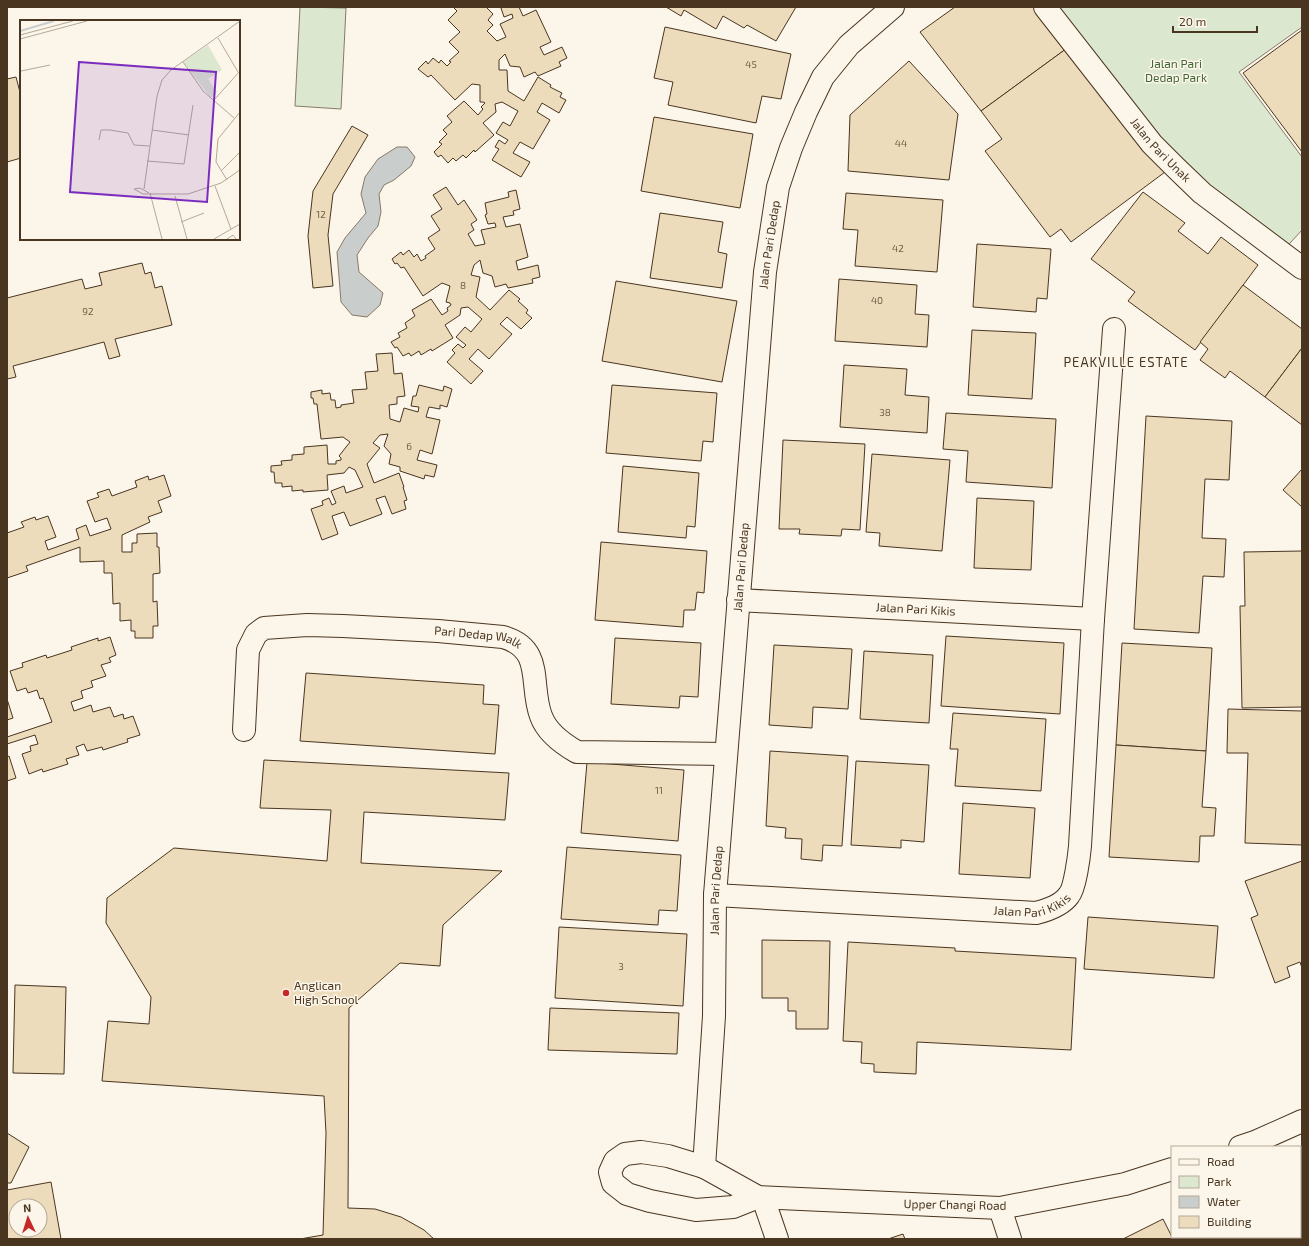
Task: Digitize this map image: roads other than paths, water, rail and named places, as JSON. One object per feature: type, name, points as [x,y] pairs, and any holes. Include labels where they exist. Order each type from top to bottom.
[{"type":"street","name":"Jalan Pari Dedap","points":[[704,1167],[714,1016],[715,895],[765,272],[778,187],[791,148],[823,77],[849,45],[893,7]]},
{"type":"street","name":"Jalan Pari Unak","points":[[1045,7],[1148,138],[1175,167],[1202,193],[1302,268]]},
{"type":"street","name":"Jalan Pari Kikis","points":[[715,895],[1036,913],[1052,908],[1070,895],[1076,874],[1080,846],[1093,619],[1114,329]]},
{"type":"street","name":"Jalan Pari Kikis","points":[[738,600],[1093,619]]},
{"type":"street","name":"Pari Dedap Walk","points":[[244,730],[248,650],[256,634],[264,628],[307,625],[343,626],[438,631],[503,637],[514,640],[526,649],[532,661],[538,706],[541,717],[546,726],[558,739],[577,752],[726,754]]},
{"type":"street","points":[[1243,1146],[1302,1121]]},
{"type":"street","name":"Upper Changi Road","points":[[761,1198],[704,1167],[668,1156],[641,1152],[625,1154],[615,1161],[610,1172],[613,1183],[626,1194],[650,1202],[696,1210],[733,1207],[761,1198],[1000,1208],[1125,1184],[1171,1169]]},
{"type":"street","points":[[761,1198],[777,1239]]},
{"type":"street","points":[[1000,1208],[1010,1239]]},
{"type":"water","points":[[397,147],[407,147],[415,157],[411,166],[394,180],[384,185],[379,194],[381,212],[378,226],[357,255],[359,272],[383,293],[380,305],[367,317],[352,315],[341,302],[337,252],[345,238],[366,213],[361,194],[365,177],[378,159]]},
{"type":"place","name":"Anglican High School","points":[[286,993]]},
{"type":"district","name":"PEAKVILLE ESTATE","points":[[1126,362]]},
{"type":"park label","name":"Jalan Pari Dedap Park","points":[[1176,71]]}]
